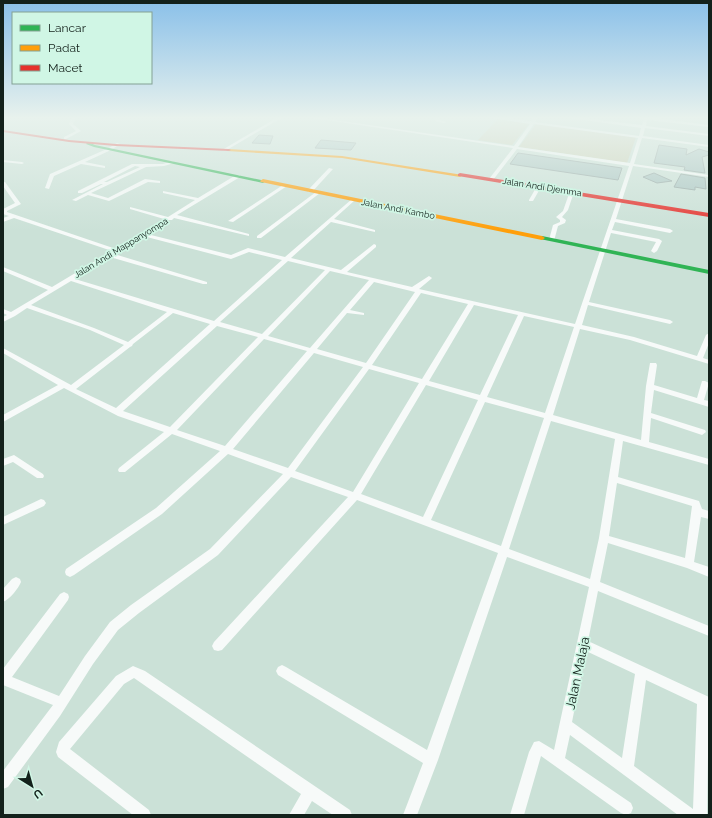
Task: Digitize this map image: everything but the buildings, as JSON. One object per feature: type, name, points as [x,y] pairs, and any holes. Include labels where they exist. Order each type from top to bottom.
[{"type":"main road","name":"Jalan Andi Kambo","points":[[144,155],[168,163],[709,272]]},
{"type":"main road","name":"Jalan Andi Djemma","points":[[315,155],[342,157],[491,178],[709,214]]},
{"type":"main road","name":"Jalan Andi Djemma","points":[[491,178],[620,199]]},
{"type":"street","points":[[48,188],[52,174],[94,155]]},
{"type":"street","points":[[491,178],[509,155]]},
{"type":"street","points":[[564,155],[709,176]]},
{"type":"street","points":[[410,815],[431,760],[504,551],[634,155]]},
{"type":"street","points":[[3,161],[22,163]]},
{"type":"street","points":[[79,162],[102,168]]},
{"type":"street","points":[[80,192],[134,165],[145,166],[168,163]]},
{"type":"street","points":[[150,172],[168,163]]},
{"type":"street","points":[[74,200],[145,166]]},
{"type":"street","points":[[259,236],[314,192],[331,169]]},
{"type":"street","points":[[137,179],[144,176]]},
{"type":"street","name":"Jalan Andi Mappanyompa","points":[[3,320],[238,176]]},
{"type":"street","points":[[88,194],[109,200],[147,180],[158,182]]},
{"type":"street","points":[[100,182],[109,184]]},
{"type":"street","points":[[3,183],[18,204],[3,210],[13,216],[117,251]]},
{"type":"street","points":[[231,221],[284,186]]},
{"type":"street","points":[[531,200],[540,187]]},
{"type":"street","points":[[165,192],[199,200]]},
{"type":"street","points":[[552,240],[556,225],[562,223],[563,220],[559,217],[564,211],[572,192]]},
{"type":"street","points":[[116,412],[217,323],[352,200]]},
{"type":"street","points":[[132,208],[247,235]]},
{"type":"street","points":[[3,220],[13,216]]},
{"type":"street","points":[[330,220],[373,231]]},
{"type":"street","points":[[613,220],[670,231]]},
{"type":"street","points":[[609,231],[658,241],[659,242],[654,251]]},
{"type":"street","points":[[144,235],[231,257],[248,250],[641,341],[709,362]]},
{"type":"street","points":[[343,272],[374,246]]},
{"type":"street","points":[[110,255],[205,283]]},
{"type":"street","points":[[3,269],[53,290]]},
{"type":"street","points":[[122,470],[171,431],[329,269]]},
{"type":"street","points":[[3,277],[12,273]]},
{"type":"street","points":[[3,782],[62,703],[89,660],[114,626],[214,552],[289,473],[368,365],[417,290],[429,278]]},
{"type":"street","points":[[70,279],[172,311],[425,381],[548,418],[620,436],[709,462]]},
{"type":"street","points":[[70,572],[158,511],[227,450],[314,350],[373,279]]},
{"type":"street","points":[[218,646],[355,496],[472,303]]},
{"type":"street","points":[[586,303],[670,322]]},
{"type":"street","points":[[27,306],[92,329],[130,345]]},
{"type":"street","points":[[3,311],[12,314]]},
{"type":"street","points":[[3,419],[68,387],[130,345],[172,311]]},
{"type":"street","points":[[346,311],[362,314]]},
{"type":"street","points":[[425,522],[522,314]]},
{"type":"street","points":[[699,359],[709,335]]},
{"type":"street","points":[[3,350],[116,412],[227,450],[504,551],[595,585],[709,631]]},
{"type":"street","points":[[645,443],[652,365]]},
{"type":"street","points":[[700,401],[706,383]]},
{"type":"street","points":[[650,386],[709,404]]},
{"type":"street","points":[[647,414],[702,432]]},
{"type":"street","name":"Jalan Malaja","points":[[558,761],[604,538],[620,436]]},
{"type":"street","points":[[3,462],[14,458],[40,476]]},
{"type":"street","points":[[614,479],[696,505],[690,564]]},
{"type":"street","points":[[3,521],[41,503]]},
{"type":"street","points":[[696,512],[709,515]]},
{"type":"street","points":[[604,538],[690,564],[709,572]]},
{"type":"street","points":[[3,597],[16,582]]},
{"type":"street","points":[[62,703],[3,679],[64,597]]},
{"type":"street","points":[[583,644],[706,702],[700,815]]},
{"type":"street","points":[[282,671],[431,760]]},
{"type":"street","points":[[144,815],[63,752],[64,747],[120,680],[132,672],[141,675],[345,815]]},
{"type":"street","points":[[626,768],[641,672]]},
{"type":"street","points":[[566,725],[690,815]]},
{"type":"street","points":[[517,815],[537,748],[540,747],[626,808]]},
{"type":"street","points":[[296,815],[310,792]]},
{"type":"green space","points":[[574,155],[630,155],[627,163]]},
{"type":"traffic: fast","points":[[138,155],[263,181]]},
{"type":"traffic: fast","points":[[542,238],[709,272]]},
{"type":"traffic: slow","points":[[313,155],[342,157],[460,175]]},
{"type":"traffic: slow","points":[[263,181],[542,238]]},
{"type":"traffic: jam","points":[[460,175],[709,215]]}]
